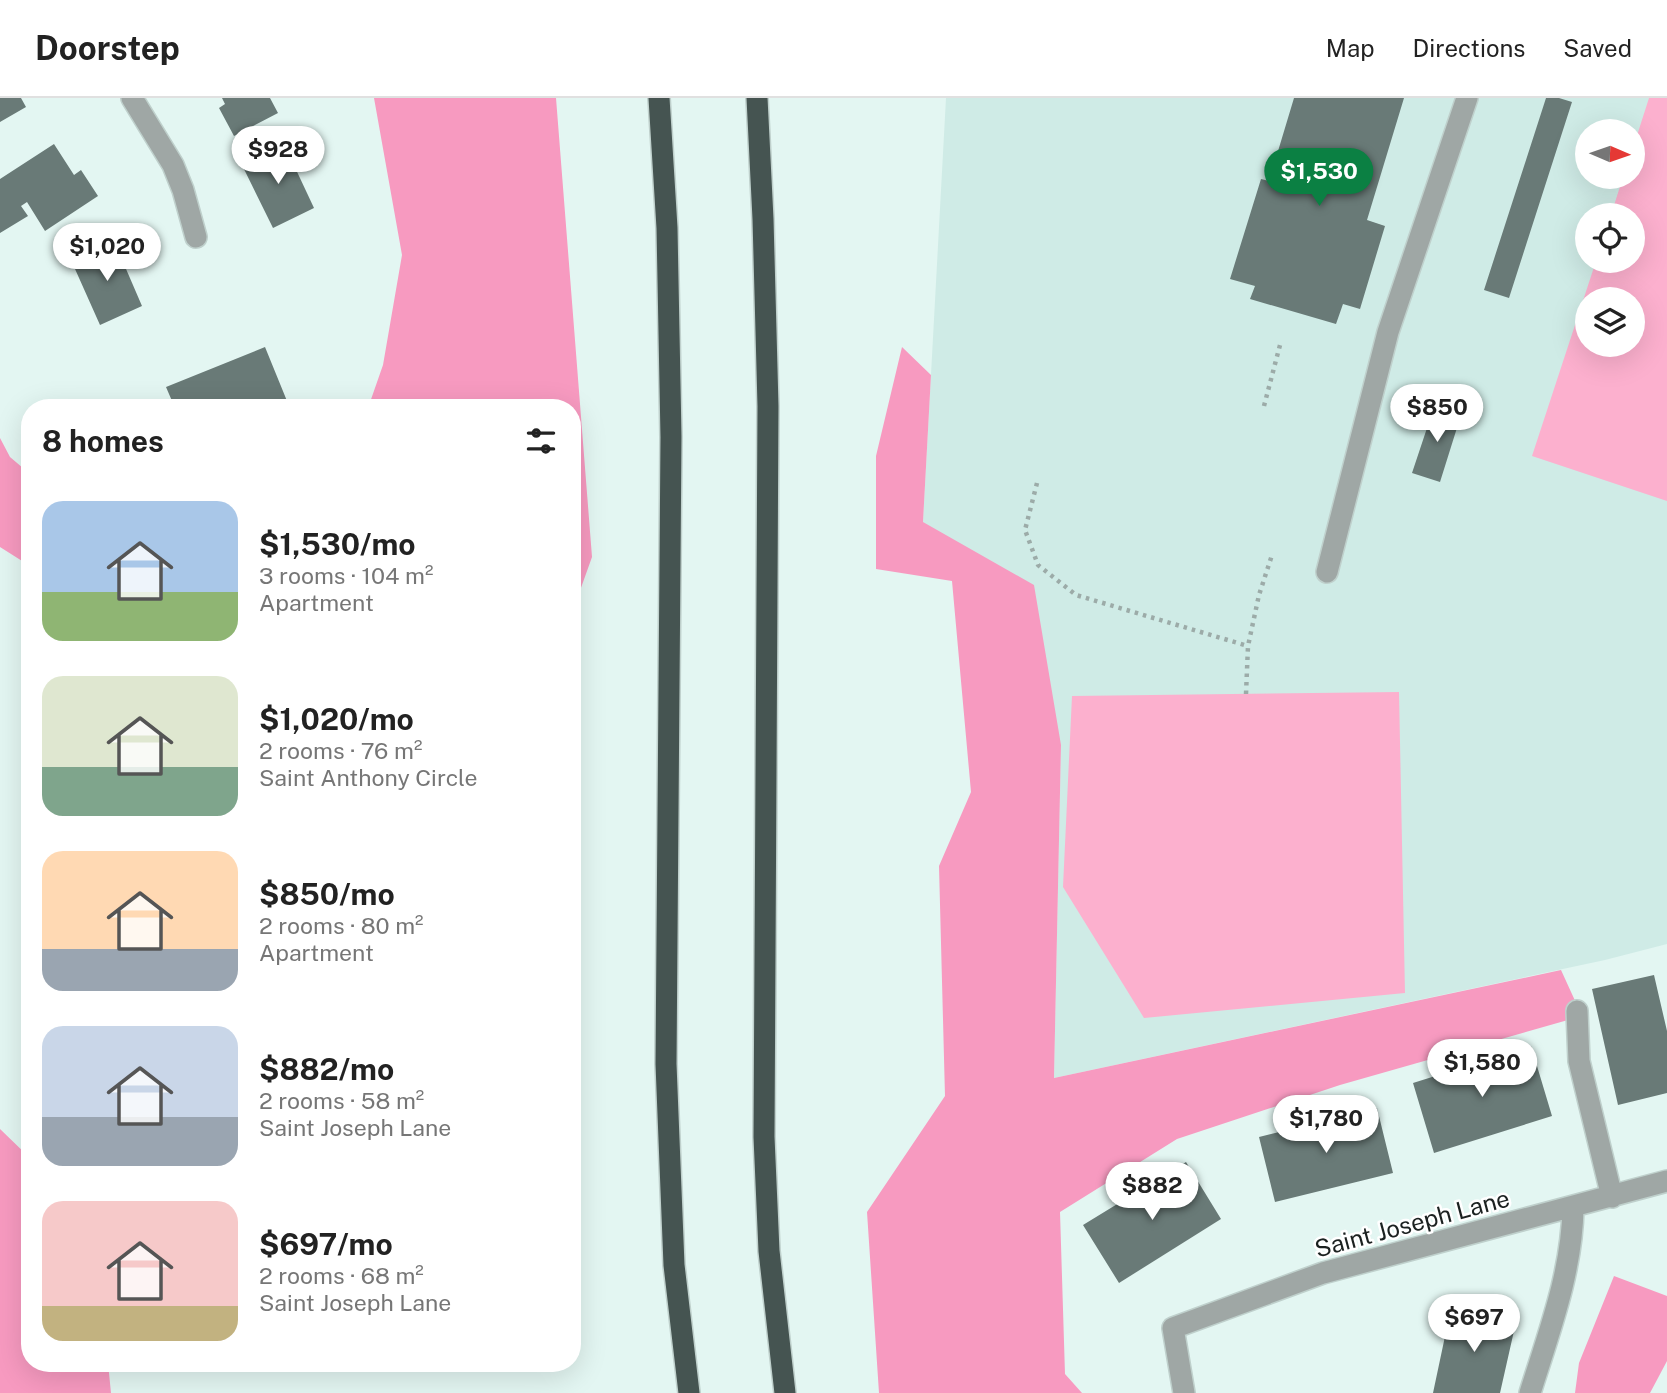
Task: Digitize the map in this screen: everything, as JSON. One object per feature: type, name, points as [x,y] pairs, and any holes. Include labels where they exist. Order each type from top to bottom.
[{"type":"highway","points":[[659,98],[667,228],[671,437],[666,1064],[674,1265],[689,1393]]},
{"type":"highway","points":[[757,98],[768,406],[764,1137],[769,1251],[785,1393]]},
{"type":"street","points":[[132,98],[173,164],[196,237]]},
{"type":"street","points":[[1327,572],[1388,331],[1467,98]]},
{"type":"street","points":[[1577,1011],[1579,1061],[1612,1197]]},
{"type":"street","name":"Saint Joseph Lane","points":[[1184,1393],[1173,1328],[1323,1273],[1667,1181]]},
{"type":"street","points":[[1530,1393],[1560,1299],[1572,1240],[1573,1208]]},
{"type":"path","points":[[1264,406],[1280,345]]},
{"type":"path","points":[[1037,483],[1025,530],[1038,565],[1076,595],[1248,646]]},
{"type":"path","points":[[1246,694],[1248,646],[1259,595],[1272,555]]},
{"type":"shaded area","points":[[374,98],[556,98],[580,399],[371,399],[383,365],[402,255]]},
{"type":"shaded area","points":[[946,98],[1667,98],[1667,944],[1605,960],[1054,1078],[1061,745],[923,522]]},
{"type":"shaded area","points":[[1649,98],[1667,98],[1667,501],[1532,456],[1575,325],[1575,357],[1645,357],[1645,287],[1587,287],[1592,273],[1645,273],[1645,203],[1615,203],[1619,189],[1645,189],[1645,119],[1642,119]]},
{"type":"shaded area","points":[[902,347],[931,375],[923,522],[1034,585],[1061,745],[1054,1078],[1561,970],[1582,1016],[1340,1085],[1177,1139],[1060,1212],[1065,1374],[1082,1393],[879,1393],[867,1212],[945,1096],[939,866],[971,792],[952,581],[876,569],[876,456]]},
{"type":"shaded area","points":[[581,417],[592,557],[581,588]]},
{"type":"shaded area","points":[[0,438],[10,457],[21,466],[21,560],[0,547]]},
{"type":"shaded area","points":[[1399,692],[1405,993],[1144,1018],[1063,887],[1072,696]]},
{"type":"shaded area","points":[[0,1129],[21,1149],[21,1372],[109,1372],[111,1393],[0,1393]]},
{"type":"shaded area","points":[[1614,1276],[1667,1296],[1667,1361],[1650,1393],[1575,1393],[1579,1363]]},
{"type":"building","points":[[0,98],[21,98],[26,107],[0,122]]},
{"type":"building","points":[[222,98],[270,98],[278,113],[234,136],[219,108],[225,104]]},
{"type":"building","points":[[1294,98],[1404,98],[1367,220],[1385,226],[1360,309],[1343,304],[1336,324],[1250,299],[1255,286],[1230,279],[1261,179],[1269,181]]},
{"type":"building","points":[[1546,98],[1572,102],[1509,298],[1484,290]]},
{"type":"building","points":[[54,144],[74,175],[81,170],[98,196],[45,231],[27,202],[21,206],[28,216],[0,233],[0,179]]},
{"type":"building","points":[[284,144],[314,208],[273,228],[242,165]]},
{"type":"building","points":[[114,241],[142,306],[100,325],[71,260]]},
{"type":"building","points":[[265,347],[286,399],[171,399],[166,387]]},
{"type":"building","points":[[1434,407],[1461,415],[1440,482],[1412,473]]},
{"type":"building","points":[[1654,975],[1667,1031],[1667,1093],[1618,1105],[1592,989]]},
{"type":"building","points":[[1531,1046],[1552,1116],[1434,1153],[1413,1083]]},
{"type":"building","points":[[1377,1108],[1393,1173],[1275,1202],[1259,1137]]},
{"type":"building","points":[[1186,1162],[1221,1219],[1119,1283],[1083,1225]]},
{"type":"building","points":[[1451,1308],[1516,1322],[1500,1393],[1433,1393]]}]
